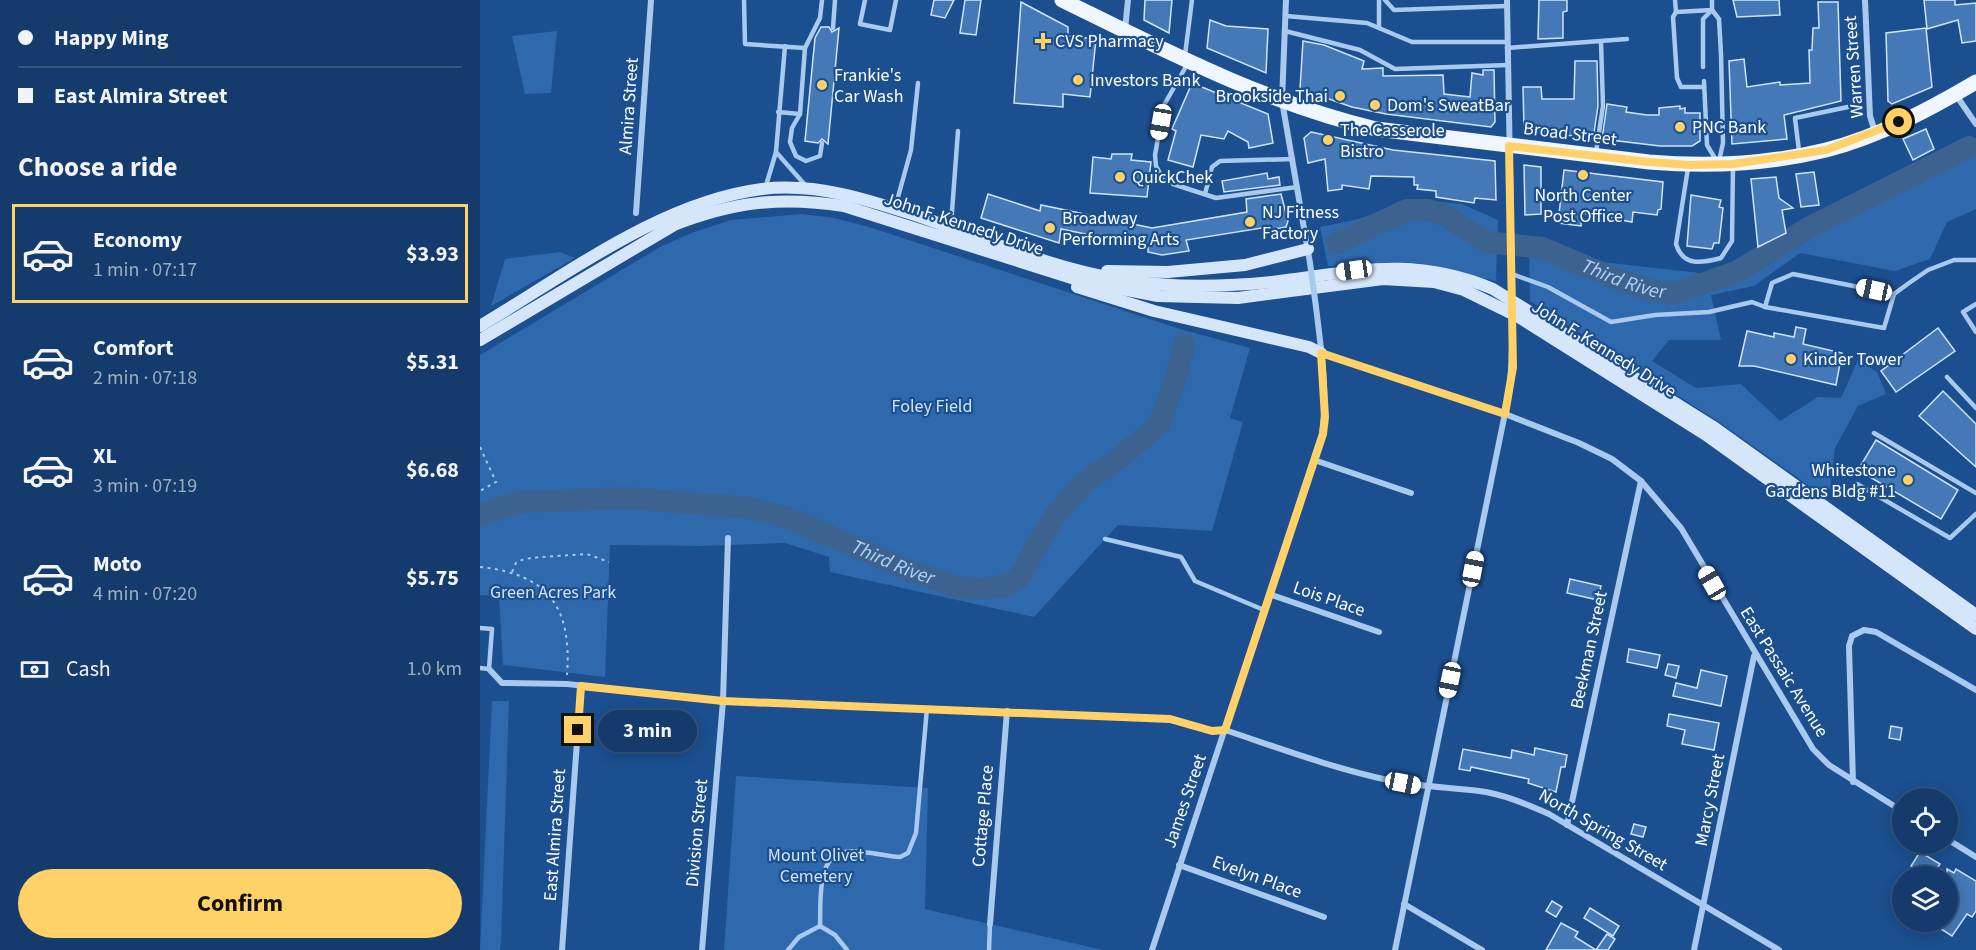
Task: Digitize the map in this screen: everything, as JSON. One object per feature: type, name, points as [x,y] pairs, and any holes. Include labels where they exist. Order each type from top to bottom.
[{"type":"main road","name":"Broad Street","points":[[1062,0],[1125,31],[1282,101],[1376,129],[1689,165],[1726,164],[1826,150],[1875,132],[1956,94],[1976,82]]},
{"type":"main road","name":"John F. Kennedy Drive","points":[[480,326],[669,215],[728,195],[765,189],[846,194],[895,208],[1036,258],[1123,280],[1198,286],[1273,282],[1382,268],[1436,271],[1468,279],[1522,306],[1688,409],[1976,615]]},
{"type":"main road","name":"John F. Kennedy Drive","points":[[480,340],[674,225],[712,212],[760,201],[819,202],[844,206],[1081,281],[1158,296],[1238,298],[1383,279],[1434,282],[1464,290],[1517,316],[1706,435],[1976,629]]},
{"type":"main road","points":[[1036,258],[1112,272],[1168,272],[1245,265],[1308,249]]},
{"type":"main road","points":[[986,251],[1043,276],[1154,311],[1309,347],[1321,353]]},
{"type":"street","name":"Almira Street","points":[[636,213],[651,0]]},
{"type":"street","points":[[1125,31],[1128,0]]},
{"type":"street","name":"James Street","points":[[1152,950],[1314,460],[1325,417],[1316,307],[1282,101],[1286,0]]},
{"type":"street","name":"Warren Street","points":[[1865,0],[1870,116],[1875,132]]},
{"type":"street","points":[[1395,950],[1513,367],[1507,3]]},
{"type":"street","points":[[1956,94],[1976,124]]},
{"type":"street","name":"East Passaic Avenue","points":[[1321,353],[1505,414],[1612,459],[1641,481],[1681,528],[1754,655],[1813,749],[1829,765],[1892,805]]},
{"type":"street","points":[[1314,460],[1411,493]]},
{"type":"street","name":"Beekman Street","points":[[1566,825],[1641,481]]},
{"type":"street","name":"Division Street","points":[[702,950],[723,701],[728,538]]},
{"type":"street","name":"Lois Place","points":[[1269,594],[1379,632]]},
{"type":"street","points":[[1854,782],[1849,646],[1852,636],[1864,630],[1876,632],[1976,690]]},
{"type":"street","name":"Marcy Street","points":[[1694,950],[1754,655]]},
{"type":"street","name":"North Spring Street","points":[[489,669],[502,683],[567,684],[723,701],[1170,719],[1212,731],[1225,730],[1345,770],[1428,788],[1480,791],[1520,801],[1566,825],[1779,950]]},
{"type":"street","name":"East Almira Street","points":[[562,950],[581,686]]},
{"type":"street","name":"Cottage Place","points":[[990,924],[1007,711]]},
{"type":"street","points":[[1958,846],[1976,857]]},
{"type":"street","name":"Evelyn Place","points":[[1179,865],[1324,917]]},
{"type":"street","points":[[1404,904],[1482,950]]},
{"type":"lane","points":[[744,0],[745,44],[805,48]]},
{"type":"lane","points":[[822,0],[820,18],[805,48],[800,114],[792,128],[790,142],[796,156],[806,161],[813,161],[820,156],[822,143]]},
{"type":"lane","points":[[833,28],[835,0]]},
{"type":"lane","points":[[865,0],[860,24],[890,30],[896,0]]},
{"type":"lane","points":[[1192,0],[1187,59],[1164,105],[1155,155],[1156,166],[1161,175],[1173,184],[1216,198],[1297,187]]},
{"type":"lane","points":[[1379,0],[1379,28]]},
{"type":"lane","points":[[1385,0],[1394,10],[1507,3]]},
{"type":"lane","points":[[1675,0],[1676,12],[1673,17],[1677,78],[1681,87],[1704,84],[1707,145],[1726,164]]},
{"type":"lane","points":[[1689,165],[1676,244],[1679,254],[1691,261],[1701,263],[1722,258],[1732,241],[1723,143],[1721,43],[1719,19],[1712,10],[1712,0]]},
{"type":"lane","points":[[1676,12],[1712,10]]},
{"type":"lane","points":[[1703,67],[1703,19],[1712,10]]},
{"type":"lane","points":[[1286,16],[1367,23],[1412,42],[1507,45],[1627,39]]},
{"type":"lane","points":[[1285,31],[1360,50],[1395,69],[1508,65]]},
{"type":"lane","points":[[1596,156],[1603,106],[1601,42]]},
{"type":"lane","points":[[765,189],[776,152],[784,46]]},
{"type":"lane","points":[[895,208],[911,150],[918,83]]},
{"type":"lane","points":[[1800,154],[1795,118],[1848,107]]},
{"type":"lane","points":[[778,112],[800,114]]},
{"type":"lane","points":[[951,228],[958,131]]},
{"type":"lane","points":[[776,152],[809,190]]},
{"type":"lane","points":[[1205,194],[1212,166],[1220,161],[1293,159]]},
{"type":"lane","points":[[1512,278],[1548,287],[1611,322],[1655,315],[1709,312],[1752,302],[1765,307],[1884,328],[1894,294],[1928,270],[1954,260],[1976,260]]},
{"type":"lane","points":[[1765,307],[1772,284],[1793,274],[1894,294]]},
{"type":"lane","points":[[1976,304],[1963,312],[1976,332]]},
{"type":"lane","points":[[1947,377],[1976,408]]},
{"type":"lane","points":[[1874,433],[1976,493]]},
{"type":"lane","points":[[1857,484],[1950,538],[1976,514]]},
{"type":"lane","points":[[1105,539],[1181,557],[1195,581],[1264,610]]},
{"type":"lane","points":[[480,628],[492,629],[489,669],[480,668]]},
{"type":"lane","points":[[820,926],[824,875],[833,856],[844,852],[900,857],[908,853],[913,846],[918,817],[927,708]]},
{"type":"lane","points":[[988,950],[990,924]]},
{"type":"lane","points":[[788,950],[799,937],[820,926]]},
{"type":"lane","points":[[820,926],[834,935],[846,950]]},
{"type":"path","points":[[480,447],[496,482],[480,491]]},
{"type":"path","points":[[511,573],[516,563],[524,559],[541,557],[587,554],[609,562]]},
{"type":"path","points":[[480,567],[511,573],[531,580],[552,598],[563,619],[569,644],[567,684]]},
{"type":"green space","points":[[557,31],[551,93],[525,94],[512,36]]},
{"type":"green space","points":[[1957,146],[1976,146],[1976,209],[1947,222],[1930,259],[1895,271],[1800,253],[1754,286],[1711,295],[1721,340],[1669,340],[1652,361],[1696,388],[1741,384],[1780,421],[1818,397],[1841,398],[1858,360],[1877,372],[1886,394],[1858,406],[1835,448],[1830,489],[1822,495],[1719,422],[1530,301],[1529,241],[1602,262],[1709,274],[1793,233]]},
{"type":"green space","points":[[1411,199],[1462,204],[1498,220],[1496,281],[1417,263],[1328,266],[1320,227],[1359,219]]},
{"type":"green space","name":"Foley Field","points":[[802,214],[834,218],[869,227],[1180,329],[1250,348],[1230,418],[1243,422],[1212,531],[1118,525],[1034,617],[830,572],[829,557],[785,543],[702,546],[610,545],[605,677],[503,665],[499,596],[480,595],[480,355],[660,247],[694,232],[731,220]]},
{"type":"green space","points":[[560,252],[575,258],[491,306],[505,259]]},
{"type":"green space","points":[[492,701],[509,701],[501,941],[500,950],[480,950]]},
{"type":"green space","name":"Mount Olivet Cemetery","points":[[736,776],[928,788],[925,909],[1103,950],[724,950]]},
{"type":"building","points":[[934,0],[954,0],[945,18],[931,15]]},
{"type":"building","points":[[965,0],[981,0],[976,35],[960,33]]},
{"type":"building","points":[[1145,0],[1172,0],[1169,33],[1144,20]]},
{"type":"building","points":[[1539,0],[1567,0],[1567,11],[1563,12],[1563,38],[1538,39]]},
{"type":"building","points":[[1733,0],[1779,0],[1780,15],[1737,17]]},
{"type":"building","points":[[1924,0],[1955,0],[1955,5],[1976,3],[1976,41],[1962,43],[1958,20],[1927,29]]},
{"type":"building","name":"CVS Pharmacy","points":[[1021,2],[1068,27],[1068,36],[1096,39],[1090,97],[1063,94],[1063,107],[1014,103]]},
{"type":"building","points":[[1818,2],[1838,2],[1841,101],[1784,115],[1787,139],[1732,144],[1729,61],[1744,59],[1747,87],[1780,82],[1780,85],[1810,83],[1809,50],[1812,50],[1813,28],[1819,28]]},
{"type":"building","points":[[1210,20],[1226,26],[1268,29],[1266,73],[1207,48]]},
{"type":"building","name":"Frankie's Car Wash","points":[[821,27],[829,27],[832,32],[839,28],[828,144],[822,139],[818,143],[805,141],[815,38]]},
{"type":"building","points":[[1926,28],[1932,87],[1892,104],[1888,101],[1886,33]]},
{"type":"building","points":[[1303,41],[1324,45],[1364,61],[1362,69],[1383,68],[1383,76],[1443,75],[1444,94],[1470,97],[1472,73],[1483,75],[1483,70],[1494,70],[1495,122],[1491,127],[1386,114],[1352,107],[1300,89]]},
{"type":"building","points":[[1575,61],[1597,61],[1598,106],[1593,139],[1524,129],[1523,87],[1541,87],[1542,99],[1574,99]]},
{"type":"building","points":[[1192,83],[1268,114],[1273,143],[1249,148],[1248,142],[1228,131],[1224,139],[1201,135],[1193,167],[1168,160],[1176,131],[1172,129]]},
{"type":"building","points":[[1607,104],[1627,107],[1626,112],[1647,115],[1659,115],[1659,108],[1680,106],[1680,109],[1685,108],[1685,113],[1700,113],[1700,141],[1692,146],[1660,146],[1602,139]]},
{"type":"building","points":[[1926,129],[1934,149],[1913,160],[1903,139]]},
{"type":"building","points":[[1311,132],[1393,150],[1495,161],[1496,200],[1475,198],[1474,203],[1436,197],[1436,191],[1417,189],[1418,185],[1414,185],[1414,177],[1371,176],[1369,189],[1342,185],[1342,189],[1328,191],[1325,159],[1308,163],[1304,138]]},
{"type":"building","name":"QuickChek","points":[[1112,154],[1132,154],[1131,160],[1151,162],[1147,197],[1090,193],[1093,157],[1111,159]]},
{"type":"building","points":[[1524,165],[1541,167],[1541,214],[1525,215]]},
{"type":"building","points":[[1564,170],[1663,182],[1661,209],[1658,210],[1657,215],[1633,212],[1632,222],[1582,213],[1581,226],[1558,223]]},
{"type":"building","points":[[1814,172],[1819,205],[1801,207],[1796,174]]},
{"type":"building","points":[[1267,173],[1268,179],[1279,177],[1280,185],[1224,192],[1222,181]]},
{"type":"building","points":[[1776,177],[1779,198],[1793,208],[1782,210],[1786,233],[1758,247],[1751,179]]},
{"type":"building","points":[[988,194],[1040,211],[1041,205],[1152,228],[1247,212],[1246,199],[1281,194],[1288,221],[1286,227],[1269,230],[1268,227],[1186,240],[1189,251],[1162,255],[1148,252],[1148,247],[1061,229],[1059,243],[981,218]]},
{"type":"building","points":[[1691,195],[1721,200],[1719,207],[1723,208],[1719,243],[1714,243],[1712,249],[1687,246]]},
{"type":"building","name":"Kinder Tower","points":[[1796,327],[1806,329],[1803,344],[1842,353],[1836,385],[1754,366],[1739,366],[1747,331],[1774,337],[1774,333],[1794,337]]},
{"type":"building","points":[[1938,328],[1955,351],[1896,392],[1881,371]]},
{"type":"building","points":[[1943,391],[1976,424],[1976,467],[1919,416]]},
{"type":"building","name":"Whitestone Gardens Bldg #11","points":[[1876,440],[1958,490],[1941,519],[1858,470]]},
{"type":"building","points":[[1570,579],[1601,586],[1598,600],[1567,593]]},
{"type":"building","points":[[1629,649],[1660,655],[1657,668],[1627,662]]},
{"type":"building","points":[[1668,664],[1679,666],[1676,678],[1665,675]]},
{"type":"building","points":[[1701,670],[1727,676],[1721,706],[1673,696],[1676,683],[1697,688]]},
{"type":"building","points":[[1669,714],[1719,723],[1714,750],[1682,744],[1685,730],[1667,726]]},
{"type":"building","points":[[1891,726],[1902,728],[1900,740],[1889,738]]},
{"type":"building","points":[[1535,748],[1567,755],[1565,767],[1561,767],[1556,792],[1528,783],[1529,779],[1471,767],[1470,771],[1459,769],[1463,749],[1511,758],[1512,750],[1534,755]]},
{"type":"building","points":[[1634,824],[1646,827],[1643,837],[1631,834]]},
{"type":"building","points":[[1919,854],[1923,854],[1940,864],[1939,866],[1911,866]]},
{"type":"building","points":[[1958,870],[1976,881],[1976,911],[1972,917],[1967,914],[1958,927]]},
{"type":"building","points":[[1552,901],[1562,907],[1556,917],[1546,911]]},
{"type":"building","points":[[1590,908],[1619,926],[1613,936],[1584,918]]},
{"type":"building","points":[[1561,923],[1578,932],[1575,937],[1596,950],[1546,950]]},
{"type":"building","points":[[1607,934],[1615,939],[1608,950],[1596,950]]},
{"type":"waterway","name":"Third River","points":[[1337,243],[1407,210],[1428,210],[1444,215],[1487,242],[1542,248],[1621,281],[1654,291],[1676,293],[1738,271],[1810,227],[1969,147]]},
{"type":"waterway","name":"Third River","points":[[480,515],[520,502],[628,498],[749,508],[789,518],[905,569],[956,587],[981,589],[1004,586],[1018,579],[1057,512],[1086,481],[1109,466],[1159,425],[1176,378],[1184,345]]},
{"type":"place","name":"CVS Pharmacy","points":[[1043,41]]},
{"type":"place","name":"Investors Bank","points":[[1078,80]]},
{"type":"place","name":"Frankie's Car Wash","points":[[822,85]]},
{"type":"place","name":"Brookside Thai","points":[[1340,96]]},
{"type":"place","name":"Dom's SweatBar","points":[[1375,105]]},
{"type":"place","name":"PNC Bank","points":[[1680,127]]},
{"type":"place","name":"The Casserole Bistro","points":[[1328,140]]},
{"type":"place","name":"North Center Post Office","points":[[1583,175]]},
{"type":"place","name":"QuickChek","points":[[1120,177]]},
{"type":"place","name":"NJ Fitness Factory","points":[[1250,222]]},
{"type":"place","name":"Broadway Performing Arts","points":[[1050,228]]},
{"type":"place","name":"Kinder Tower","points":[[1791,359]]},
{"type":"place","name":"Whitestone Gardens Bldg #11","points":[[1908,480]]},
{"type":"route","points":[[578,730],[581,686],[723,701],[1170,719],[1212,731],[1225,730],[1323,434],[1325,417],[1321,353],[1505,414],[1513,367],[1509,146],[1649,162],[1689,165],[1733,164],[1826,150],[1899,122]]},
{"type":"park label","name":"Green Acres Park","points":[[553,592]]}]
